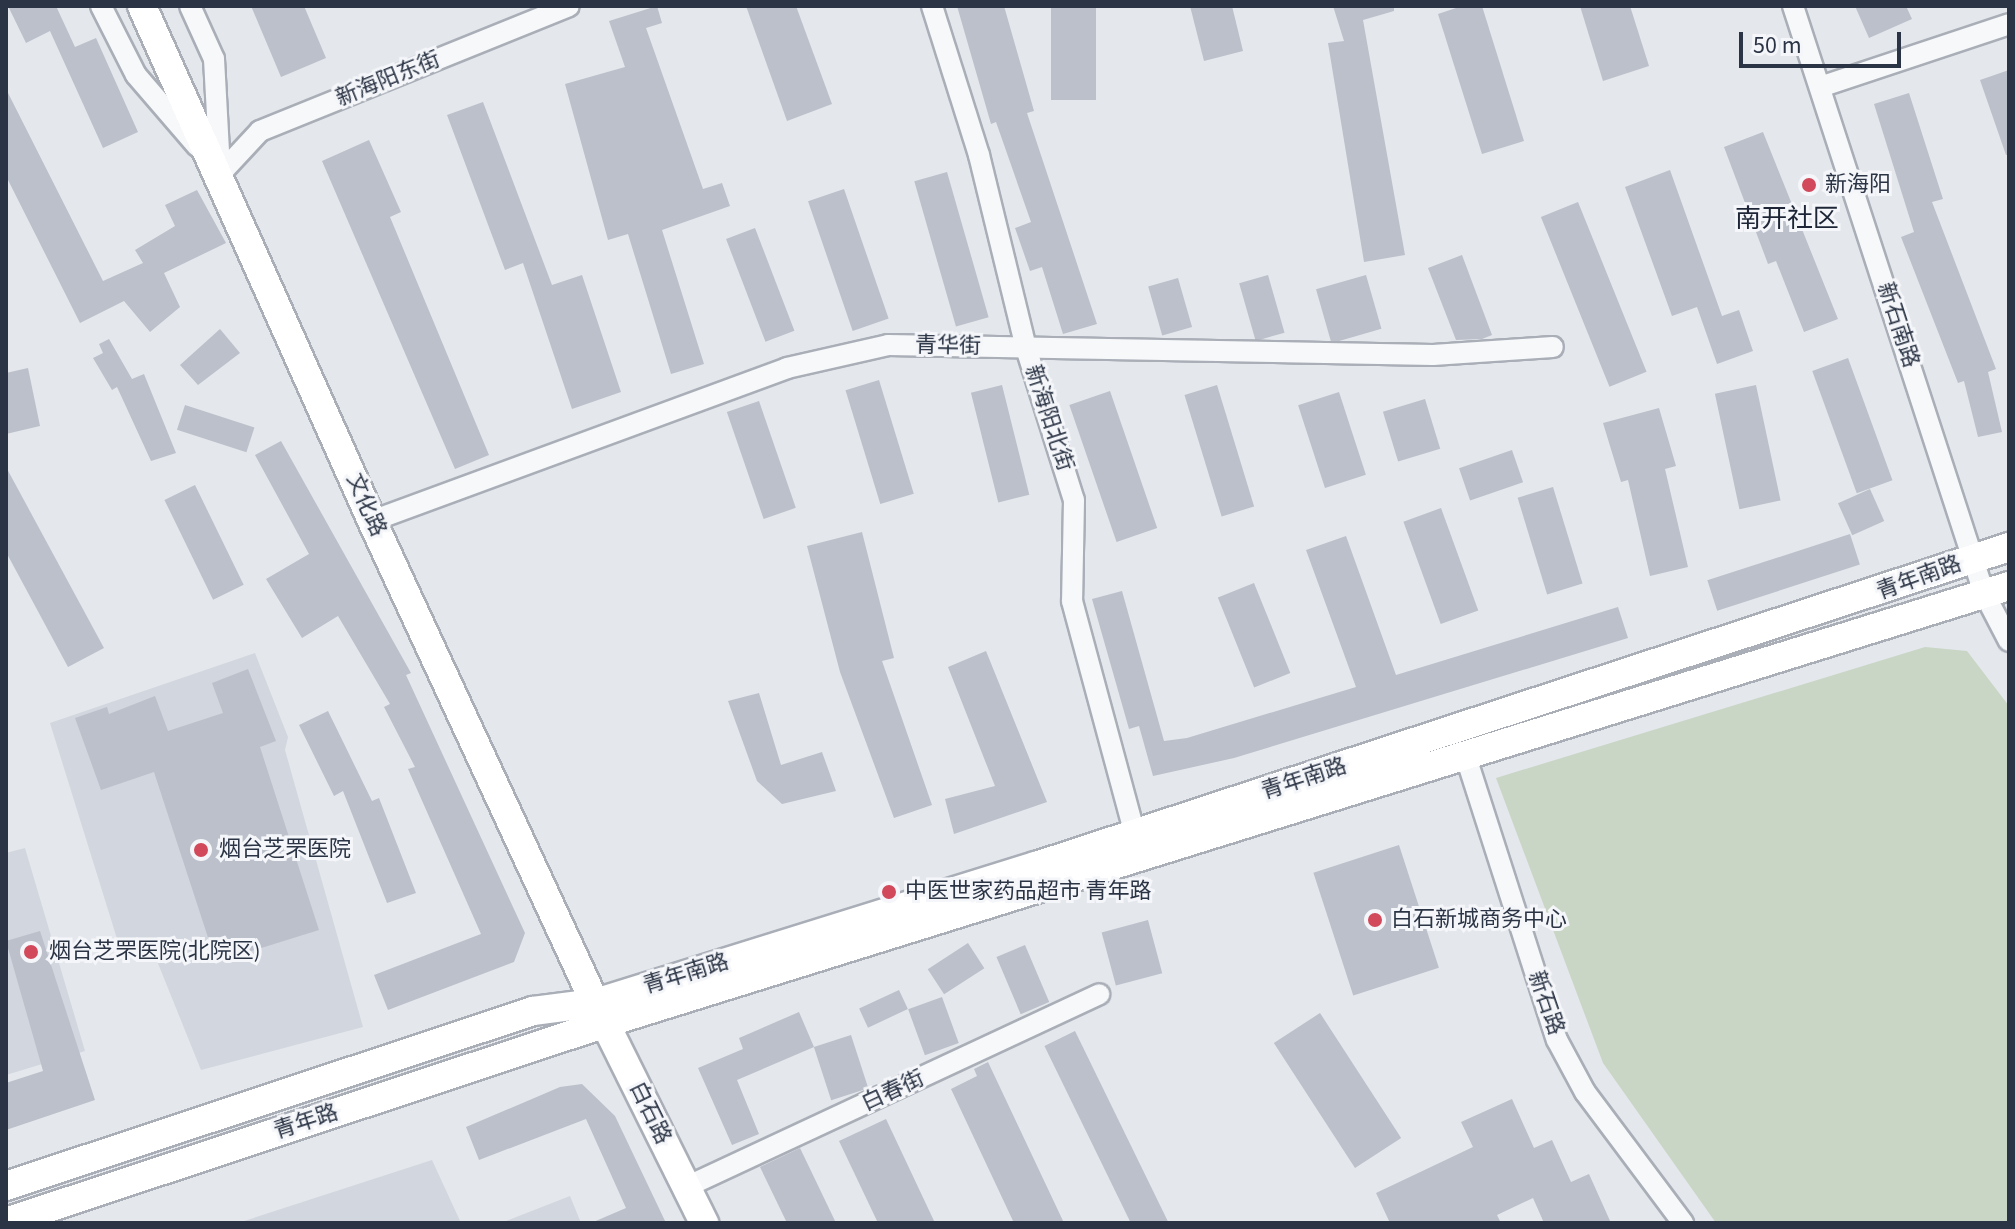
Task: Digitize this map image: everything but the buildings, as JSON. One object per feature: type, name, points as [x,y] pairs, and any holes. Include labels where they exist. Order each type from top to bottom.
[{"type":"main road","name":"文化路","points":[[142,6],[221,173],[372,521],[600,1013]]},
{"type":"main road","name":"青年南路","points":[[600,1013],[1135,834],[1907,584],[2009,547]]},
{"type":"main road","name":"青年南路","points":[[600,1013],[1465,754],[1996,589]]},
{"type":"main road","name":"青年路","points":[[6,1186],[533,1011],[600,1013]]},
{"type":"main road","name":"青年路","points":[[6,1222],[600,1013]]},
{"type":"main road","name":"白石路","points":[[600,1013],[704,1223]]},
{"type":"street","points":[[101,6],[136,75],[221,173]]},
{"type":"street","points":[[190,6],[214,59],[221,173]]},
{"type":"street","name":"新海阳东街","points":[[221,173],[260,131],[569,6]]},
{"type":"street","name":"新海阳北街","points":[[932,6],[979,155],[1026,348],[1074,500],[1072,601],[1135,834]]},
{"type":"street","name":"新石南路","points":[[1793,6],[1975,557],[1996,589],[2009,641]]},
{"type":"street","points":[[1820,87],[2009,24]]},
{"type":"street","name":"青华街","points":[[372,521],[787,368],[888,345],[1433,355],[1553,347]]},
{"type":"street","name":"新石路","points":[[1465,754],[1557,1040],[1585,1092],[1683,1223]]},
{"type":"street","name":"白春街","points":[[686,1187],[1099,994]]},
{"type":"shaded area","name":"烟台芝罘医院","points":[[255,653],[288,737],[285,750],[363,1027],[201,1070],[153,951],[123,958],[50,723]]},
{"type":"shaded area","name":"烟台芝罘医院(北院区)","points":[[25,848],[85,1051],[6,1075],[6,853]]},
{"type":"shaded area","points":[[432,1160],[461,1223],[238,1223]]},
{"type":"shaded area","points":[[570,1196],[581,1223],[501,1223]]},
{"type":"green space","points":[[1925,647],[1967,651],[2009,706],[2009,1223],[1716,1223],[1603,1063],[1496,778]]},
{"type":"place","name":"新海阳","points":[[1809,185]]},
{"type":"place","name":"烟台芝罘医院","points":[[201,850]]},
{"type":"place","name":"中医世家药品超市 青年路","points":[[889,892]]},
{"type":"place","name":"白石新城商务中心","points":[[1375,920]]},
{"type":"place","name":"烟台芝罘医院(北院区)","points":[[31,952]]},
{"type":"district","name":"南开社区","points":[[1787,219]]}]
